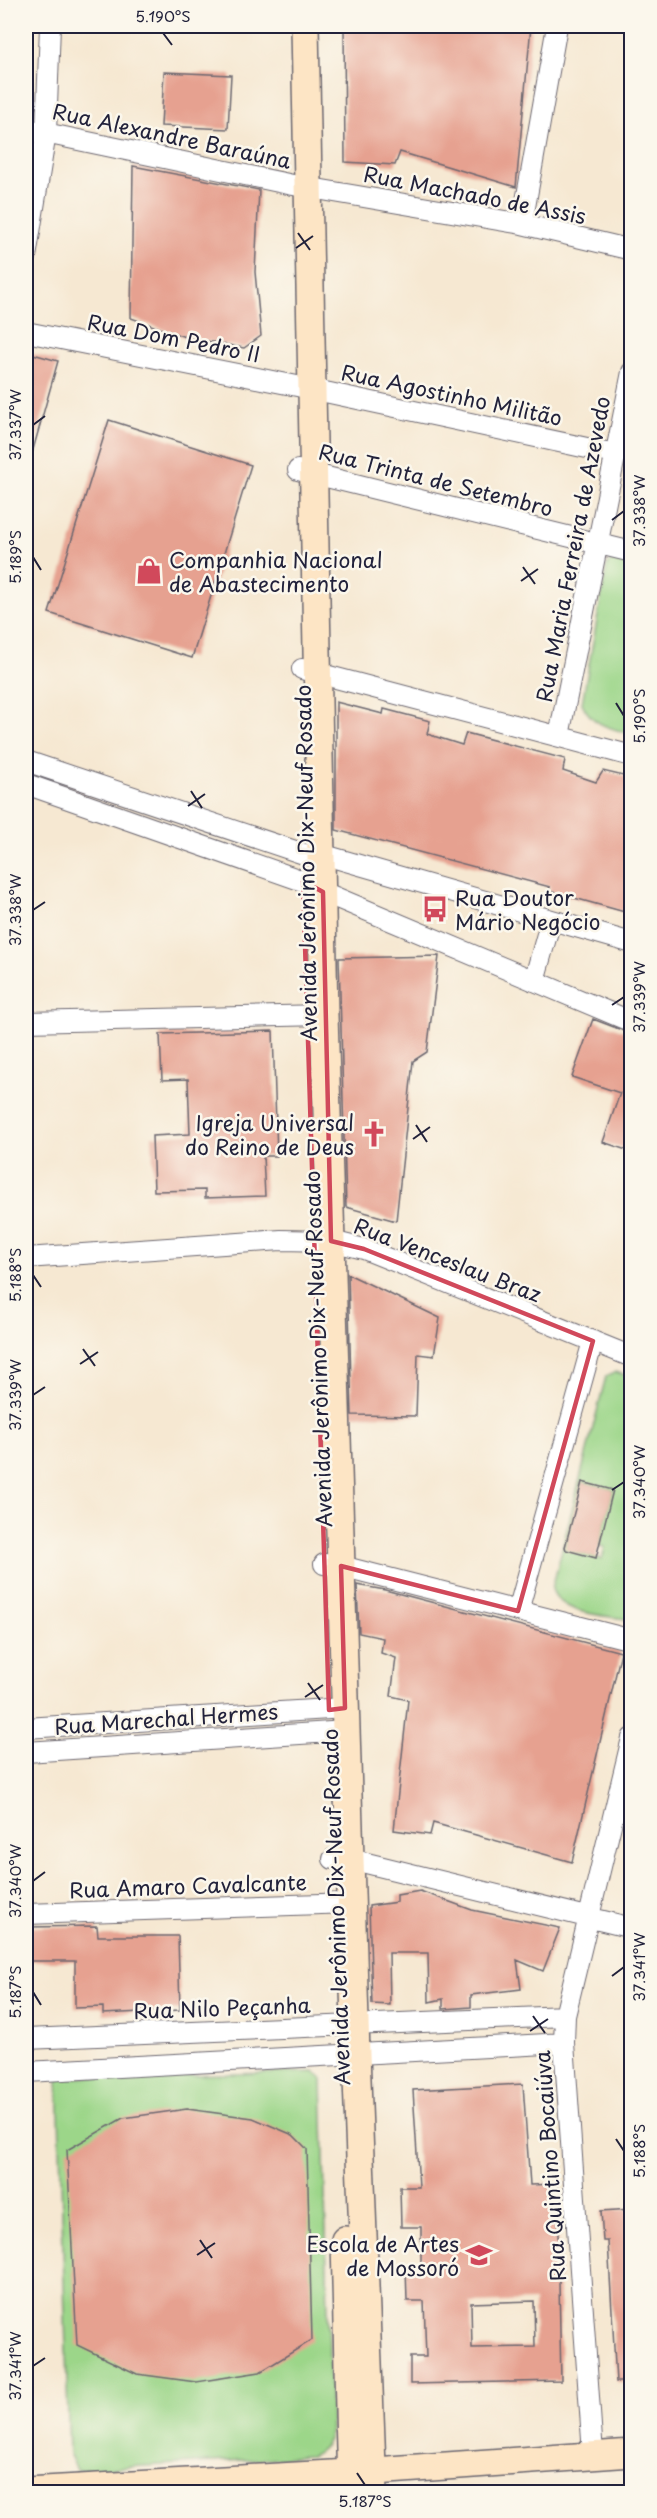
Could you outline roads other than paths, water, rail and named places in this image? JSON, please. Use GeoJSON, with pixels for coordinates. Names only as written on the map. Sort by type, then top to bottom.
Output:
{"type":"FeatureCollection","features":[{"type":"Feature","properties":{"kind":"main road","name":"Avenida Jerônimo Dix-Neuf Rosado"},"geometry":{"type":"LineString","coordinates":[[289,26],[302,187]]}},
{"type":"Feature","properties":{"kind":"main road","name":"Avenida Jerônimo Dix-Neuf Rosado"},"geometry":{"type":"LineString","coordinates":[[305,26],[302,187],[312,854],[322,1240],[362,2482]]}},
{"type":"Feature","properties":{"kind":"main road"},"geometry":{"type":"LineString","coordinates":[[26,2491],[362,2482],[593,2454],[632,2453]]}},
{"type":"Feature","properties":{"kind":"street"},"geometry":{"type":"LineString","coordinates":[[26,257],[46,133],[50,26]]}},
{"type":"Feature","properties":{"kind":"street"},"geometry":{"type":"LineString","coordinates":[[522,224],[557,26]]}},
{"type":"Feature","properties":{"kind":"street","name":"Rua Alexandre Baraúna"},"geometry":{"type":"LineString","coordinates":[[26,129],[302,187]]}},
{"type":"Feature","properties":{"kind":"street","name":"Rua Machado de Assis"},"geometry":{"type":"LineString","coordinates":[[302,187],[522,224],[632,250]]}},
{"type":"Feature","properties":{"kind":"street","name":"Rua Dom Pedro II"},"geometry":{"type":"LineString","coordinates":[[26,332],[305,387]]}},
{"type":"Feature","properties":{"kind":"street","name":"Rua Maria Ferreira de Azevedo"},"geometry":{"type":"LineString","coordinates":[[559,736],[632,372]]}},
{"type":"Feature","properties":{"kind":"street","name":"Rua Agostinho Militão"},"geometry":{"type":"LineString","coordinates":[[305,387],[615,454]]}},
{"type":"Feature","properties":{"kind":"street","name":"Rua Trinta de Setembro"},"geometry":{"type":"LineString","coordinates":[[306,472],[632,552]]}},
{"type":"Feature","properties":{"kind":"street"},"geometry":{"type":"LineString","coordinates":[[310,671],[632,756]]}},
{"type":"Feature","properties":{"kind":"street"},"geometry":{"type":"LineString","coordinates":[[26,761],[312,854],[632,943]]}},
{"type":"Feature","properties":{"kind":"street"},"geometry":{"type":"LineString","coordinates":[[26,784],[313,887],[632,1022]]}},
{"type":"Feature","properties":{"kind":"street"},"geometry":{"type":"LineString","coordinates":[[534,981],[551,920]]}},
{"type":"Feature","properties":{"kind":"street"},"geometry":{"type":"LineString","coordinates":[[26,1022],[316,1015]]}},
{"type":"Feature","properties":{"kind":"street","name":"Rua Venceslau Braz"},"geometry":{"type":"LineString","coordinates":[[26,1258],[282,1240],[322,1240],[364,1249],[632,1357]]}},
{"type":"Feature","properties":{"kind":"street"},"geometry":{"type":"LineString","coordinates":[[518,1611],[593,1341]]}},
{"type":"Feature","properties":{"kind":"street"},"geometry":{"type":"LineString","coordinates":[[333,1565],[632,1640]]}},
{"type":"Feature","properties":{"kind":"street","name":"Rua Marechal Hermes"},"geometry":{"type":"LineString","coordinates":[[26,1728],[337,1720]]}},
{"type":"Feature","properties":{"kind":"street","name":"Rua Marechal Hermes"},"geometry":{"type":"LineString","coordinates":[[26,1752],[337,1720]]}},
{"type":"Feature","properties":{"kind":"street","name":"Rua Quintino Bocaiúva"},"geometry":{"type":"LineString","coordinates":[[593,2454],[564,2043],[565,2016],[587,1917],[632,1738]]}},
{"type":"Feature","properties":{"kind":"street"},"geometry":{"type":"LineString","coordinates":[[342,1859],[632,1928]]}},
{"type":"Feature","properties":{"kind":"street","name":"Rua Amaro Cavalcante"},"geometry":{"type":"LineString","coordinates":[[26,1914],[343,1904]]}},
{"type":"Feature","properties":{"kind":"street","name":"Rua Nilo Peçanha"},"geometry":{"type":"LineString","coordinates":[[26,2039],[565,2016]]}},
{"type":"Feature","properties":{"kind":"street"},"geometry":{"type":"LineString","coordinates":[[26,2072],[564,2043]]}},
{"type":"Feature","properties":{"kind":"place","name":"Companhia Nacional de Abastecimento"},"geometry":{"type":"Point","coordinates":[149,571]}},
{"type":"Feature","properties":{"kind":"place","name":"Rua Doutor Mário Negócio"},"geometry":{"type":"Point","coordinates":[435,909]}},
{"type":"Feature","properties":{"kind":"place","name":"Igreja Universal do Reino de Deus"},"geometry":{"type":"Point","coordinates":[374,1134]}},
{"type":"Feature","properties":{"kind":"place","name":"Escola de Artes de Mossoró"},"geometry":{"type":"Point","coordinates":[479,2255]}}]}
